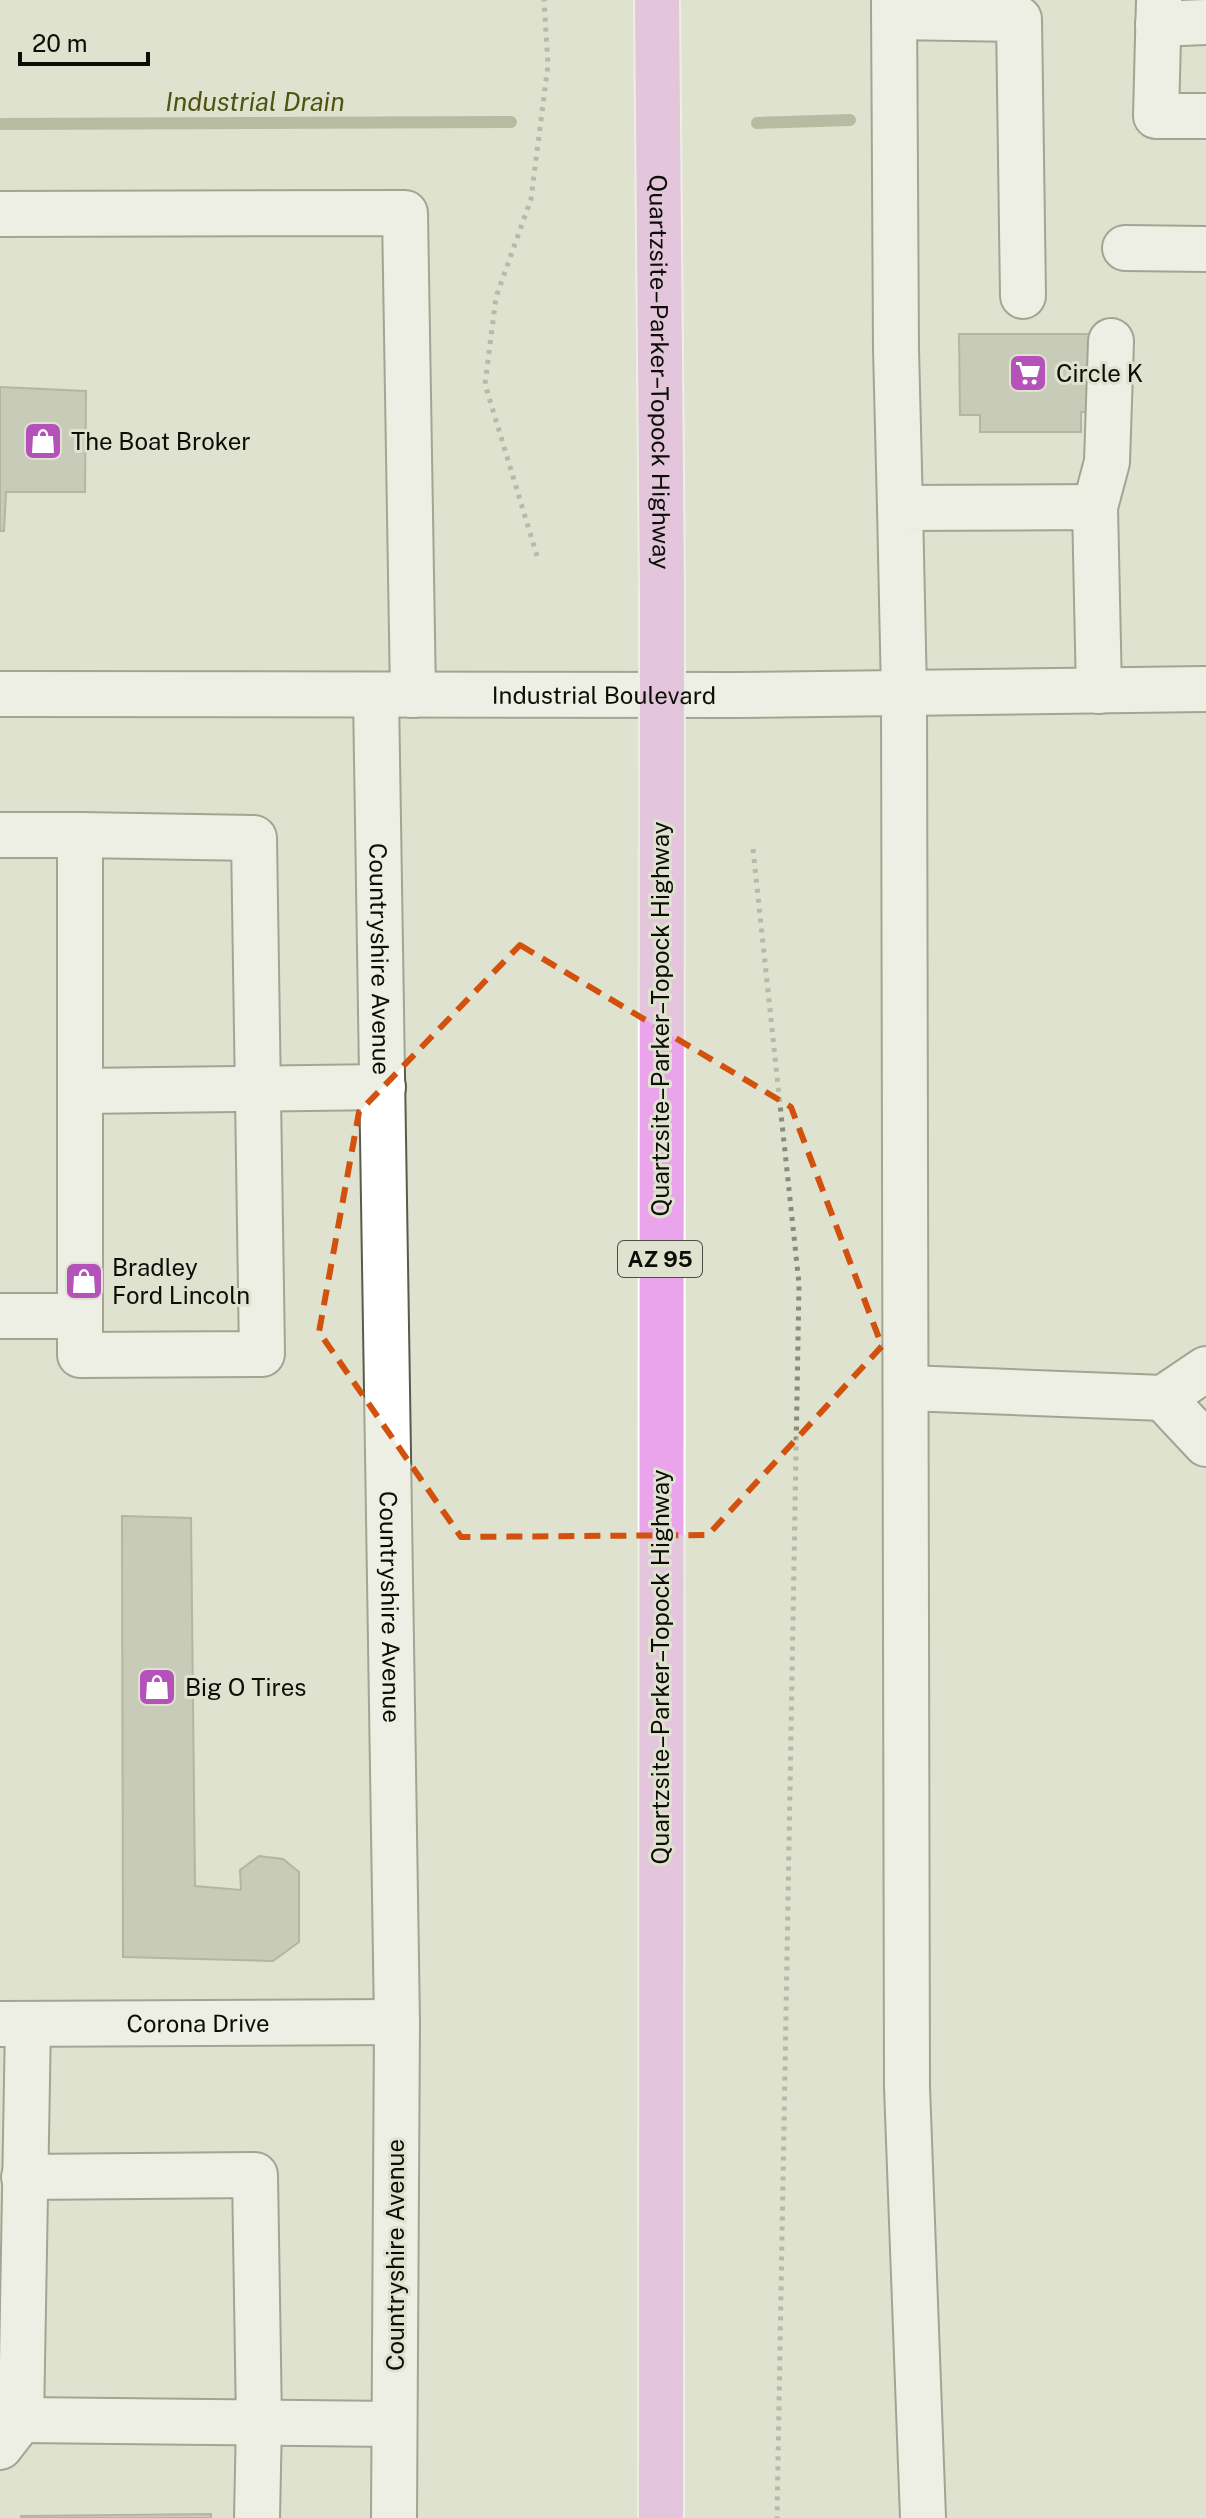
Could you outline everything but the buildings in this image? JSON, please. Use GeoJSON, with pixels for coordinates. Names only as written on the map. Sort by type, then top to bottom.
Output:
{"type":"FeatureCollection","features":[{"type":"Feature","properties":{"kind":"highway","name":"Quartzsite–Parker–Topock Highway"},"geometry":{"type":"LineString","coordinates":[[657,0],[662,594],[661,2518]]}},
{"type":"Feature","properties":{"kind":"street"},"geometry":{"type":"LineString","coordinates":[[923,2518],[907,2087],[904,693],[895,333],[894,9],[1019,19],[1023,296]]}},
{"type":"Feature","properties":{"kind":"street"},"geometry":{"type":"LineString","coordinates":[[1206,22],[1158,12],[1156,116],[1206,116]]}},
{"type":"Feature","properties":{"kind":"street","name":"Countryshire Avenue"},"geometry":{"type":"LineString","coordinates":[[0,214],[405,213],[383,1087],[397,2022],[394,2518]]}},
{"type":"Feature","properties":{"kind":"street"},"geometry":{"type":"LineString","coordinates":[[1125,248],[1206,249]]}},
{"type":"Feature","properties":{"kind":"street"},"geometry":{"type":"LineString","coordinates":[[1099,691],[1095,507],[1107,462],[1111,341]]}},
{"type":"Feature","properties":{"kind":"street"},"geometry":{"type":"LineString","coordinates":[[900,508],[1095,507]]}},
{"type":"Feature","properties":{"kind":"street","name":"Industrial Boulevard"},"geometry":{"type":"LineString","coordinates":[[0,694],[660,695],[1206,689]]}},
{"type":"Feature","properties":{"kind":"street"},"geometry":{"type":"LineString","coordinates":[[0,835],[80,835],[254,838],[262,1354],[80,1355],[80,835]]}},
{"type":"Feature","properties":{"kind":"street"},"geometry":{"type":"LineString","coordinates":[[80,1091],[383,1087]]}},
{"type":"Feature","properties":{"kind":"street"},"geometry":{"type":"LineString","coordinates":[[0,1316],[80,1316]]}},
{"type":"Feature","properties":{"kind":"street"},"geometry":{"type":"LineString","coordinates":[[907,1388],[1163,1398],[1206,1369]]}},
{"type":"Feature","properties":{"kind":"street"},"geometry":{"type":"LineString","coordinates":[[1163,1398],[1206,1444]]}},
{"type":"Feature","properties":{"kind":"street","name":"Corona Drive"},"geometry":{"type":"LineString","coordinates":[[14,2024],[397,2022]]}},
{"type":"Feature","properties":{"kind":"street"},"geometry":{"type":"LineString","coordinates":[[14,2024],[24,2177],[11,2434],[259,2421],[394,2424]]}},
{"type":"Feature","properties":{"kind":"street"},"geometry":{"type":"LineString","coordinates":[[24,2177],[255,2175],[259,2421],[257,2518]]}},
{"type":"Feature","properties":{"kind":"path"},"geometry":{"type":"LineString","coordinates":[[537,556],[485,384],[496,297],[531,199],[548,65],[544,0]]}},
{"type":"Feature","properties":{"kind":"path"},"geometry":{"type":"LineString","coordinates":[[753,849],[799,1284],[777,2518]]}},
{"type":"Feature","properties":{"kind":"highlighted area"},"geometry":{"type":"Polygon","coordinates":[[[520,945],[791,1107],[882,1346],[708,1535],[461,1537],[319,1332],[359,1112],[520,945]]]}},
{"type":"Feature","properties":{"kind":"waterway","name":"Industrial Drain"},"geometry":{"type":"LineString","coordinates":[[757,123],[850,120]]}},
{"type":"Feature","properties":{"kind":"waterway","name":"Industrial Drain"},"geometry":{"type":"LineString","coordinates":[[0,124],[511,122]]}},
{"type":"Feature","properties":{"kind":"place","name":"Circle K"},"geometry":{"type":"Point","coordinates":[1028,373]}},
{"type":"Feature","properties":{"kind":"place","name":"The Boat Broker"},"geometry":{"type":"Point","coordinates":[43,441]}},
{"type":"Feature","properties":{"kind":"place","name":"Bradley Ford Lincoln"},"geometry":{"type":"Point","coordinates":[84,1281]}},
{"type":"Feature","properties":{"kind":"place","name":"Big O Tires"},"geometry":{"type":"Point","coordinates":[157,1687]}}]}
